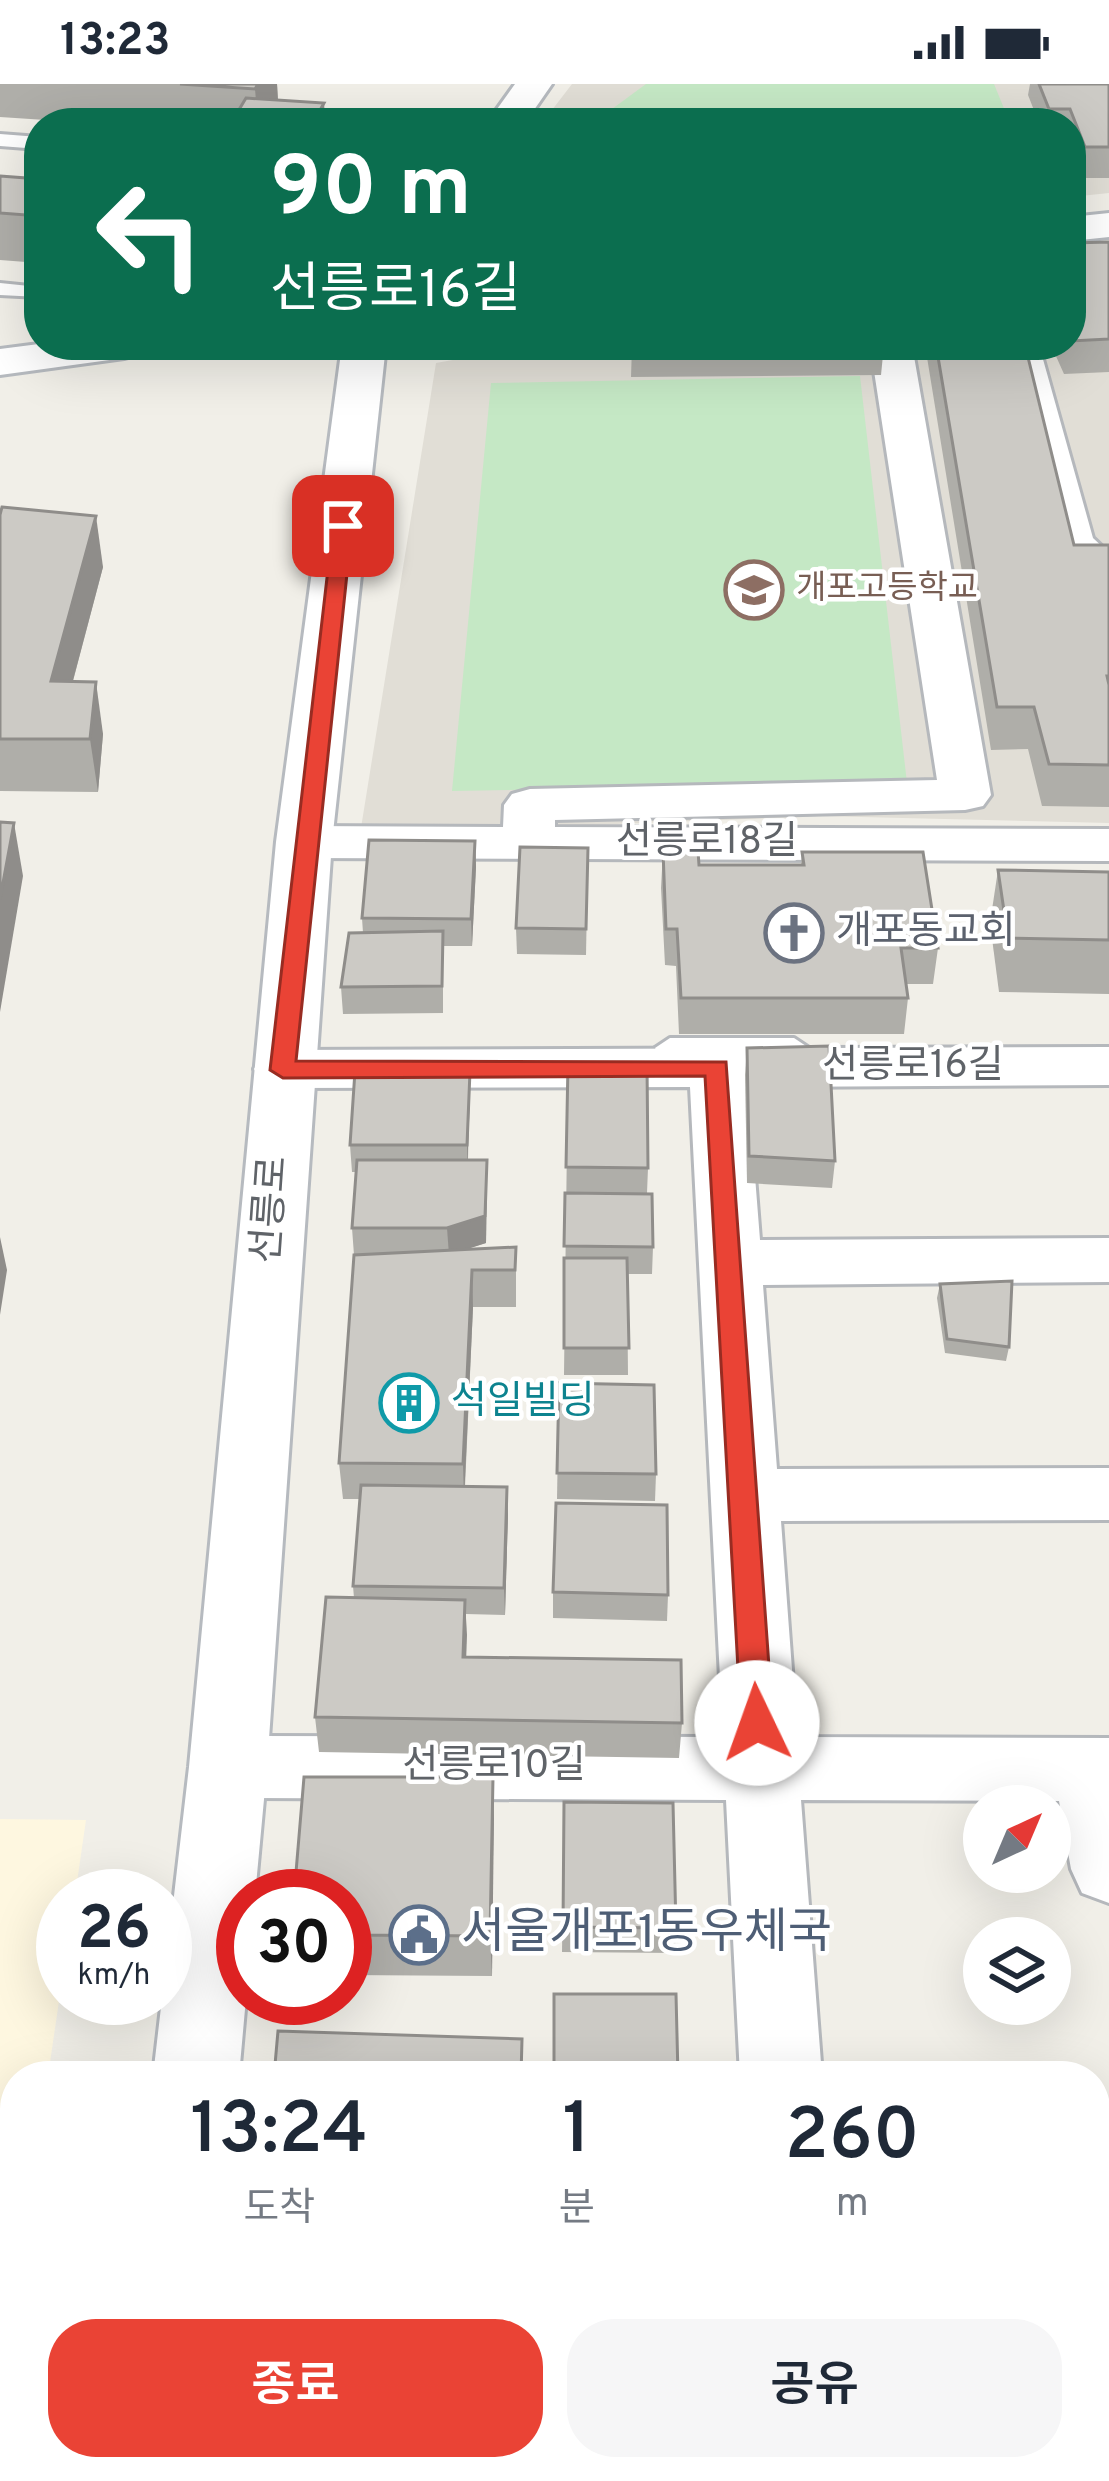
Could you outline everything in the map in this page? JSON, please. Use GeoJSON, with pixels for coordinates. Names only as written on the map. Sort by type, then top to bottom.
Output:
{"type":"FeatureCollection","features":[{"type":"Feature","properties":{"kind":"street","name":"선릉로"},"geometry":{"type":"LineString","coordinates":[[198,2061],[228,1767],[304,842],[362,360]]}},
{"type":"Feature","properties":{"kind":"street"},"geometry":{"type":"LineString","coordinates":[[529,827],[530,805],[965,795],[893,360]]}},
{"type":"Feature","properties":{"kind":"street","name":"선릉로18길"},"geometry":{"type":"LineString","coordinates":[[304,842],[1109,845]]}},
{"type":"Feature","properties":{"kind":"street"},"geometry":{"type":"LineString","coordinates":[[694,1058],[730,1263],[780,2061]]}},
{"type":"Feature","properties":{"kind":"street","name":"선릉로16길"},"geometry":{"type":"LineString","coordinates":[[283,1070],[694,1058],[858,1067],[1109,1066]]}},
{"type":"Feature","properties":{"kind":"street"},"geometry":{"type":"LineString","coordinates":[[730,1263],[1109,1260]]}},
{"type":"Feature","properties":{"kind":"street"},"geometry":{"type":"LineString","coordinates":[[743,1496],[1109,1494]]}},
{"type":"Feature","properties":{"kind":"street","name":"선릉로10길"},"geometry":{"type":"LineString","coordinates":[[228,1767],[1100,1769],[1109,1869]]}},
{"type":"Feature","properties":{"kind":"lane"},"geometry":{"type":"LineString","coordinates":[[1032,360],[1082,541],[1109,566]]}},
{"type":"Feature","properties":{"kind":"shaded area"},"geometry":{"type":"Polygon","coordinates":[[[572,84],[1109,84],[1109,193],[1086,195],[1086,108],[554,108],[572,84]]]}},
{"type":"Feature","properties":{"kind":"shaded area","name":"개포고등학교"},"geometry":{"type":"Polygon","coordinates":[[[1109,249],[1109,823],[819,816],[360,834],[436,363],[1086,360],[1086,307],[1109,249]]]}},
{"type":"Feature","properties":{"kind":"shaded area"},"geometry":{"type":"Polygon","coordinates":[[[0,1819],[86,1820],[79,1869],[36,1869],[36,2025],[56,2025],[50,2061],[0,2061],[0,1819]]]}},
{"type":"Feature","properties":{"kind":"green space"},"geometry":{"type":"Polygon","coordinates":[[[646,84],[994,84],[1004,108],[613,108],[646,84]]]}},
{"type":"Feature","properties":{"kind":"green space"},"geometry":{"type":"Polygon","coordinates":[[[860,376],[907,783],[452,791],[491,383],[860,376]]]}},
{"type":"Feature","properties":{"kind":"building"},"geometry":{"type":"Polygon","coordinates":[[[180,84],[258,84],[255,89],[180,84]]]}},
{"type":"Feature","properties":{"kind":"building"},"geometry":{"type":"Polygon","coordinates":[[[1039,84],[1109,84],[1109,147],[1086,147],[1086,108],[1049,108],[1039,84]]]}},
{"type":"Feature","properties":{"kind":"building"},"geometry":{"type":"Polygon","coordinates":[[[246,98],[324,103],[321,108],[240,108],[246,98]]]}},
{"type":"Feature","properties":{"kind":"building"},"geometry":{"type":"Polygon","coordinates":[[[0,176],[24,178],[24,215],[0,213],[0,176]]]}},
{"type":"Feature","properties":{"kind":"building"},"geometry":{"type":"Polygon","coordinates":[[[1109,242],[1109,339],[1086,340],[1086,243],[1109,242]]]}},
{"type":"Feature","properties":{"kind":"building"},"geometry":{"type":"Polygon","coordinates":[[[939,360],[1029,360],[1074,545],[1109,545],[1109,765],[1049,764],[1034,707],[997,707],[939,360]]]}},
{"type":"Feature","properties":{"kind":"building"},"geometry":{"type":"Polygon","coordinates":[[[2,507],[96,516],[51,681],[96,682],[90,739],[0,739],[2,507]]]}},
{"type":"Feature","properties":{"kind":"building"},"geometry":{"type":"Polygon","coordinates":[[[0,822],[14,823],[0,899],[0,822]]]}},
{"type":"Feature","properties":{"kind":"building"},"geometry":{"type":"Polygon","coordinates":[[[369,840],[475,841],[471,919],[362,918],[369,840]]]}},
{"type":"Feature","properties":{"kind":"building"},"geometry":{"type":"Polygon","coordinates":[[[520,847],[588,848],[586,929],[516,928],[520,847]]]}},
{"type":"Feature","properties":{"kind":"building","name":"개포동교회"},"geometry":{"type":"Polygon","coordinates":[[[663,851],[698,851],[699,865],[804,865],[802,852],[923,852],[938,948],[901,948],[908,998],[681,998],[677,929],[666,929],[663,851]]]}},
{"type":"Feature","properties":{"kind":"building"},"geometry":{"type":"Polygon","coordinates":[[[998,870],[1109,872],[1109,940],[1008,938],[998,870]]]}},
{"type":"Feature","properties":{"kind":"building"},"geometry":{"type":"Polygon","coordinates":[[[443,931],[442,986],[341,987],[349,933],[443,931]]]}},
{"type":"Feature","properties":{"kind":"building"},"geometry":{"type":"Polygon","coordinates":[[[829,1046],[835,1161],[749,1156],[747,1048],[829,1046]]]}},
{"type":"Feature","properties":{"kind":"building"},"geometry":{"type":"Polygon","coordinates":[[[568,1064],[647,1065],[648,1168],[566,1167],[568,1064]]]}},
{"type":"Feature","properties":{"kind":"building"},"geometry":{"type":"Polygon","coordinates":[[[355,1071],[470,1071],[467,1145],[350,1145],[355,1071]]]}},
{"type":"Feature","properties":{"kind":"building"},"geometry":{"type":"Polygon","coordinates":[[[357,1160],[487,1160],[485,1216],[447,1228],[352,1228],[357,1160]]]}},
{"type":"Feature","properties":{"kind":"building"},"geometry":{"type":"Polygon","coordinates":[[[565,1193],[652,1194],[653,1247],[564,1246],[565,1193]]]}},
{"type":"Feature","properties":{"kind":"building","name":"석일빌딩"},"geometry":{"type":"Polygon","coordinates":[[[516,1247],[515,1270],[472,1270],[463,1464],[339,1463],[354,1255],[516,1247]]]}},
{"type":"Feature","properties":{"kind":"building"},"geometry":{"type":"Polygon","coordinates":[[[564,1258],[627,1258],[629,1348],[564,1348],[564,1258]]]}},
{"type":"Feature","properties":{"kind":"building"},"geometry":{"type":"Polygon","coordinates":[[[1012,1281],[1009,1347],[947,1339],[940,1284],[1012,1281]]]}},
{"type":"Feature","properties":{"kind":"building"},"geometry":{"type":"Polygon","coordinates":[[[559,1383],[654,1385],[656,1474],[557,1473],[559,1383]]]}},
{"type":"Feature","properties":{"kind":"building"},"geometry":{"type":"Polygon","coordinates":[[[361,1485],[507,1487],[504,1588],[353,1586],[361,1485]]]}},
{"type":"Feature","properties":{"kind":"building"},"geometry":{"type":"Polygon","coordinates":[[[556,1503],[667,1505],[668,1595],[553,1592],[556,1503]]]}},
{"type":"Feature","properties":{"kind":"building"},"geometry":{"type":"Polygon","coordinates":[[[326,1597],[465,1600],[463,1657],[681,1660],[682,1723],[315,1717],[326,1597]]]}},
{"type":"Feature","properties":{"kind":"building","name":"서울개포1동우체국"},"geometry":{"type":"Polygon","coordinates":[[[304,1777],[493,1777],[490,1936],[372,1935],[372,1869],[296,1869],[304,1777]]]}},
{"type":"Feature","properties":{"kind":"building"},"geometry":{"type":"Polygon","coordinates":[[[564,1802],[673,1803],[676,1928],[563,1927],[564,1802]]]}},
{"type":"Feature","properties":{"kind":"building"},"geometry":{"type":"Polygon","coordinates":[[[554,1994],[676,1994],[678,2061],[554,2061],[554,1994]]]}},
{"type":"Feature","properties":{"kind":"building"},"geometry":{"type":"Polygon","coordinates":[[[278,2031],[522,2039],[521,2061],[275,2061],[278,2031]]]}},
{"type":"Feature","properties":{"kind":"place","name":"개포고등학교"},"geometry":{"type":"Point","coordinates":[754,590]}},
{"type":"Feature","properties":{"kind":"place","name":"개포동교회"},"geometry":{"type":"Point","coordinates":[794,933]}},
{"type":"Feature","properties":{"kind":"place","name":"석일빌딩"},"geometry":{"type":"Point","coordinates":[409,1403]}},
{"type":"Feature","properties":{"kind":"place","name":"서울개포1동우체국"},"geometry":{"type":"Point","coordinates":[419,1935]}},
{"type":"Feature","properties":{"kind":"route"},"geometry":{"type":"LineString","coordinates":[[343,526],[304,842],[283,1070],[718,1068],[757,1723]]}}]}
